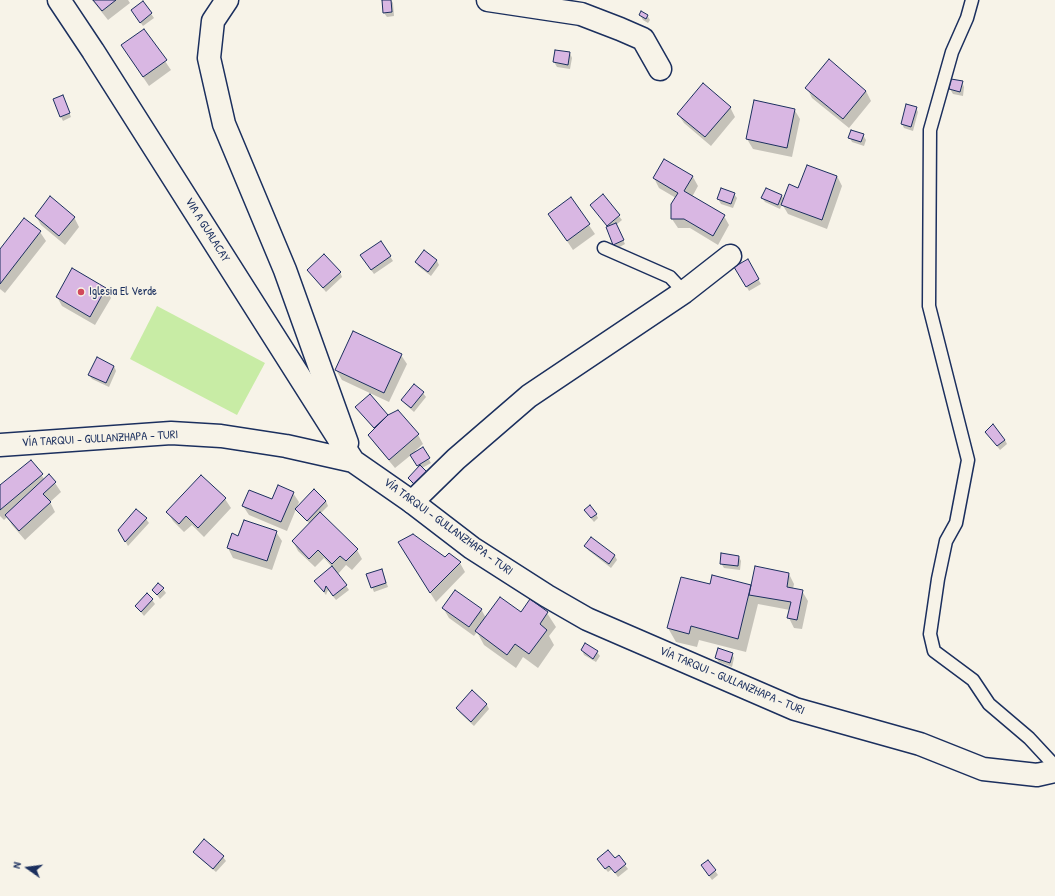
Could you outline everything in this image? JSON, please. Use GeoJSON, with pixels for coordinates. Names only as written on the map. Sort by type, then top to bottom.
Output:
{"type":"FeatureCollection","features":[{"type":"Feature","properties":{"kind":"street","name":"VIA A GUALACAY"},"geometry":{"type":"LineString","coordinates":[[59,0],[354,461]]}},
{"type":"Feature","properties":{"kind":"street"},"geometry":{"type":"LineString","coordinates":[[227,0],[213,21],[209,58],[224,124],[285,270],[354,461]]}},
{"type":"Feature","properties":{"kind":"street"},"geometry":{"type":"LineString","coordinates":[[488,0],[581,14],[620,29],[643,39],[660,69]]}},
{"type":"Feature","properties":{"kind":"street"},"geometry":{"type":"LineString","coordinates":[[412,502],[456,459],[529,396],[684,292],[730,256]]}},
{"type":"Feature","properties":{"kind":"street","name":"VÍA TARQUI - GULLANZHAPA - TURI"},"geometry":{"type":"LineString","coordinates":[[0,445],[171,433],[221,436],[286,446],[354,461],[412,502],[472,548],[547,596],[587,619],[795,709],[920,744],[983,769],[1037,775],[1055,771]]}},
{"type":"Feature","properties":{"kind":"lane"},"geometry":{"type":"LineString","coordinates":[[972,0],[967,18],[952,52],[930,130],[928,306],[968,460],[956,524],[946,541],[938,579],[930,634],[934,651],[973,680],[989,704],[1029,738],[1055,766]]}},
{"type":"Feature","properties":{"kind":"lane"},"geometry":{"type":"LineString","coordinates":[[604,248],[670,277],[684,292]]}},
{"type":"Feature","properties":{"kind":"green space"},"geometry":{"type":"Polygon","coordinates":[[[157,306],[265,363],[237,415],[130,359],[157,306]]]}},
{"type":"Feature","properties":{"kind":"building"},"geometry":{"type":"Polygon","coordinates":[[[93,0],[116,0],[102,11],[93,0]]]}},
{"type":"Feature","properties":{"kind":"building"},"geometry":{"type":"Polygon","coordinates":[[[382,0],[391,0],[392,12],[383,13],[382,0]]]}},
{"type":"Feature","properties":{"kind":"building"},"geometry":{"type":"Polygon","coordinates":[[[143,1],[152,13],[140,23],[131,10],[143,1]]]}},
{"type":"Feature","properties":{"kind":"building"},"geometry":{"type":"Polygon","coordinates":[[[641,11],[648,15],[646,19],[639,15],[641,11]]]}},
{"type":"Feature","properties":{"kind":"building"},"geometry":{"type":"Polygon","coordinates":[[[144,29],[167,60],[143,77],[121,45],[144,29]]]}},
{"type":"Feature","properties":{"kind":"building"},"geometry":{"type":"Polygon","coordinates":[[[555,50],[570,52],[568,65],[553,62],[555,50]]]}},
{"type":"Feature","properties":{"kind":"building"},"geometry":{"type":"Polygon","coordinates":[[[829,59],[866,91],[843,119],[805,88],[829,59]]]}},
{"type":"Feature","properties":{"kind":"building"},"geometry":{"type":"Polygon","coordinates":[[[951,79],[963,81],[960,92],[949,89],[951,79]]]}},
{"type":"Feature","properties":{"kind":"building"},"geometry":{"type":"Polygon","coordinates":[[[703,83],[731,107],[705,137],[677,114],[703,83]]]}},
{"type":"Feature","properties":{"kind":"building"},"geometry":{"type":"Polygon","coordinates":[[[63,95],[70,113],[60,117],[53,99],[63,95]]]}},
{"type":"Feature","properties":{"kind":"building"},"geometry":{"type":"Polygon","coordinates":[[[754,100],[795,109],[787,148],[746,139],[754,100]]]}},
{"type":"Feature","properties":{"kind":"building"},"geometry":{"type":"Polygon","coordinates":[[[906,104],[917,107],[911,127],[901,124],[906,104]]]}},
{"type":"Feature","properties":{"kind":"building"},"geometry":{"type":"Polygon","coordinates":[[[851,130],[864,134],[861,142],[848,138],[851,130]]]}},
{"type":"Feature","properties":{"kind":"building"},"geometry":{"type":"Polygon","coordinates":[[[664,159],[693,176],[684,191],[725,215],[713,236],[684,219],[671,219],[671,204],[678,193],[653,178],[664,159]]]}},
{"type":"Feature","properties":{"kind":"building"},"geometry":{"type":"Polygon","coordinates":[[[807,165],[837,176],[822,220],[781,205],[789,184],[798,188],[807,165]]]}},
{"type":"Feature","properties":{"kind":"building"},"geometry":{"type":"Polygon","coordinates":[[[721,188],[735,193],[731,204],[717,199],[721,188]]]}},
{"type":"Feature","properties":{"kind":"building"},"geometry":{"type":"Polygon","coordinates":[[[766,188],[782,195],[778,205],[761,198],[766,188]]]}},
{"type":"Feature","properties":{"kind":"building"},"geometry":{"type":"Polygon","coordinates":[[[603,194],[620,215],[607,226],[590,205],[603,194]]]}},
{"type":"Feature","properties":{"kind":"building"},"geometry":{"type":"Polygon","coordinates":[[[50,196],[75,217],[59,236],[35,216],[50,196]]]}},
{"type":"Feature","properties":{"kind":"building"},"geometry":{"type":"Polygon","coordinates":[[[571,197],[590,224],[567,241],[548,214],[571,197]]]}},
{"type":"Feature","properties":{"kind":"building"},"geometry":{"type":"Polygon","coordinates":[[[24,218],[41,231],[0,284],[0,249],[24,218]]]}},
{"type":"Feature","properties":{"kind":"building"},"geometry":{"type":"Polygon","coordinates":[[[616,223],[624,240],[613,245],[606,227],[616,223]]]}},
{"type":"Feature","properties":{"kind":"building"},"geometry":{"type":"Polygon","coordinates":[[[381,241],[391,256],[371,270],[360,255],[381,241]]]}},
{"type":"Feature","properties":{"kind":"building"},"geometry":{"type":"Polygon","coordinates":[[[424,250],[437,260],[428,272],[415,262],[424,250]]]}},
{"type":"Feature","properties":{"kind":"building"},"geometry":{"type":"Polygon","coordinates":[[[324,254],[341,272],[323,288],[307,270],[324,254]]]}},
{"type":"Feature","properties":{"kind":"building"},"geometry":{"type":"Polygon","coordinates":[[[748,259],[759,279],[746,287],[734,267],[748,259]]]}},
{"type":"Feature","properties":{"kind":"building","name":"Iglesia El Verde"},"geometry":{"type":"Polygon","coordinates":[[[72,268],[106,288],[90,317],[56,297],[72,268]]]}},
{"type":"Feature","properties":{"kind":"building"},"geometry":{"type":"Polygon","coordinates":[[[353,331],[402,354],[384,393],[335,370],[353,331]]]}},
{"type":"Feature","properties":{"kind":"building"},"geometry":{"type":"Polygon","coordinates":[[[97,357],[114,366],[106,383],[88,375],[97,357]]]}},
{"type":"Feature","properties":{"kind":"building"},"geometry":{"type":"Polygon","coordinates":[[[414,384],[424,392],[411,408],[401,400],[414,384]]]}},
{"type":"Feature","properties":{"kind":"building"},"geometry":{"type":"Polygon","coordinates":[[[370,394],[388,415],[374,428],[355,407],[370,394]]]}},
{"type":"Feature","properties":{"kind":"building"},"geometry":{"type":"Polygon","coordinates":[[[398,410],[419,434],[389,460],[368,435],[388,415],[398,410]]]}},
{"type":"Feature","properties":{"kind":"building"},"geometry":{"type":"Polygon","coordinates":[[[993,424],[1005,440],[997,446],[985,432],[993,424]]]}},
{"type":"Feature","properties":{"kind":"building"},"geometry":{"type":"Polygon","coordinates":[[[423,447],[430,458],[417,466],[410,455],[423,447]]]}},
{"type":"Feature","properties":{"kind":"building"},"geometry":{"type":"Polygon","coordinates":[[[31,460],[43,474],[0,510],[0,485],[31,460]]]}},
{"type":"Feature","properties":{"kind":"building"},"geometry":{"type":"Polygon","coordinates":[[[420,465],[432,477],[420,490],[408,478],[420,465]]]}},
{"type":"Feature","properties":{"kind":"building"},"geometry":{"type":"Polygon","coordinates":[[[49,474],[56,482],[43,494],[51,502],[19,531],[5,515],[49,474]]]}},
{"type":"Feature","properties":{"kind":"building"},"geometry":{"type":"Polygon","coordinates":[[[201,475],[226,498],[198,528],[186,516],[179,524],[166,512],[201,475]]]}},
{"type":"Feature","properties":{"kind":"building"},"geometry":{"type":"Polygon","coordinates":[[[278,485],[294,492],[281,522],[242,506],[249,490],[272,499],[278,485]]]}},
{"type":"Feature","properties":{"kind":"building"},"geometry":{"type":"Polygon","coordinates":[[[314,489],[326,501],[307,521],[295,509],[314,489]]]}},
{"type":"Feature","properties":{"kind":"building"},"geometry":{"type":"Polygon","coordinates":[[[590,505],[597,514],[591,518],[584,510],[590,505]]]}},
{"type":"Feature","properties":{"kind":"building"},"geometry":{"type":"Polygon","coordinates":[[[136,509],[147,518],[125,542],[118,530],[136,509]]]}},
{"type":"Feature","properties":{"kind":"building"},"geometry":{"type":"Polygon","coordinates":[[[320,512],[358,549],[346,561],[340,556],[332,564],[318,550],[309,559],[292,541],[320,512]]]}},
{"type":"Feature","properties":{"kind":"building"},"geometry":{"type":"Polygon","coordinates":[[[244,520],[277,531],[267,561],[227,548],[232,533],[238,536],[244,520]]]}},
{"type":"Feature","properties":{"kind":"building"},"geometry":{"type":"Polygon","coordinates":[[[413,534],[445,557],[449,553],[461,562],[430,593],[398,542],[413,534]]]}},
{"type":"Feature","properties":{"kind":"building"},"geometry":{"type":"Polygon","coordinates":[[[591,537],[615,555],[609,564],[584,546],[591,537]]]}},
{"type":"Feature","properties":{"kind":"building"},"geometry":{"type":"Polygon","coordinates":[[[721,553],[739,556],[738,566],[720,564],[721,553]]]}},
{"type":"Feature","properties":{"kind":"building"},"geometry":{"type":"Polygon","coordinates":[[[332,566],[347,585],[333,596],[326,586],[324,592],[314,581],[332,566]]]}},
{"type":"Feature","properties":{"kind":"building"},"geometry":{"type":"Polygon","coordinates":[[[755,566],[789,573],[787,587],[803,590],[797,620],[787,618],[791,602],[749,595],[755,566]]]}},
{"type":"Feature","properties":{"kind":"building"},"geometry":{"type":"Polygon","coordinates":[[[382,569],[386,583],[371,588],[366,574],[382,569]]]}},
{"type":"Feature","properties":{"kind":"building"},"geometry":{"type":"Polygon","coordinates":[[[712,575],[751,585],[738,639],[691,626],[689,634],[667,628],[681,577],[710,584],[712,575]]]}},
{"type":"Feature","properties":{"kind":"building"},"geometry":{"type":"Polygon","coordinates":[[[158,583],[164,588],[157,595],[152,590],[158,583]]]}},
{"type":"Feature","properties":{"kind":"building"},"geometry":{"type":"Polygon","coordinates":[[[455,590],[482,609],[469,627],[442,608],[455,590]]]}},
{"type":"Feature","properties":{"kind":"building"},"geometry":{"type":"Polygon","coordinates":[[[147,593],[153,599],[141,612],[135,606],[147,593]]]}},
{"type":"Feature","properties":{"kind":"building"},"geometry":{"type":"Polygon","coordinates":[[[500,597],[521,612],[530,599],[548,612],[540,624],[547,630],[529,654],[515,644],[507,655],[475,631],[500,597]]]}},
{"type":"Feature","properties":{"kind":"building"},"geometry":{"type":"Polygon","coordinates":[[[585,643],[598,651],[593,659],[581,650],[585,643]]]}},
{"type":"Feature","properties":{"kind":"building"},"geometry":{"type":"Polygon","coordinates":[[[718,648],[733,653],[730,663],[715,658],[718,648]]]}},
{"type":"Feature","properties":{"kind":"building"},"geometry":{"type":"Polygon","coordinates":[[[472,690],[487,704],[471,722],[456,708],[472,690]]]}},
{"type":"Feature","properties":{"kind":"building"},"geometry":{"type":"Polygon","coordinates":[[[204,839],[224,856],[213,869],[193,852],[204,839]]]}},
{"type":"Feature","properties":{"kind":"building"},"geometry":{"type":"Polygon","coordinates":[[[608,850],[615,858],[619,855],[626,864],[615,873],[609,866],[605,869],[597,859],[608,850]]]}},
{"type":"Feature","properties":{"kind":"building"},"geometry":{"type":"Polygon","coordinates":[[[708,860],[716,870],[709,876],[701,865],[708,860]]]}},
{"type":"Feature","properties":{"kind":"place","name":"Iglesia El Verde"},"geometry":{"type":"Point","coordinates":[81,292]}}]}
